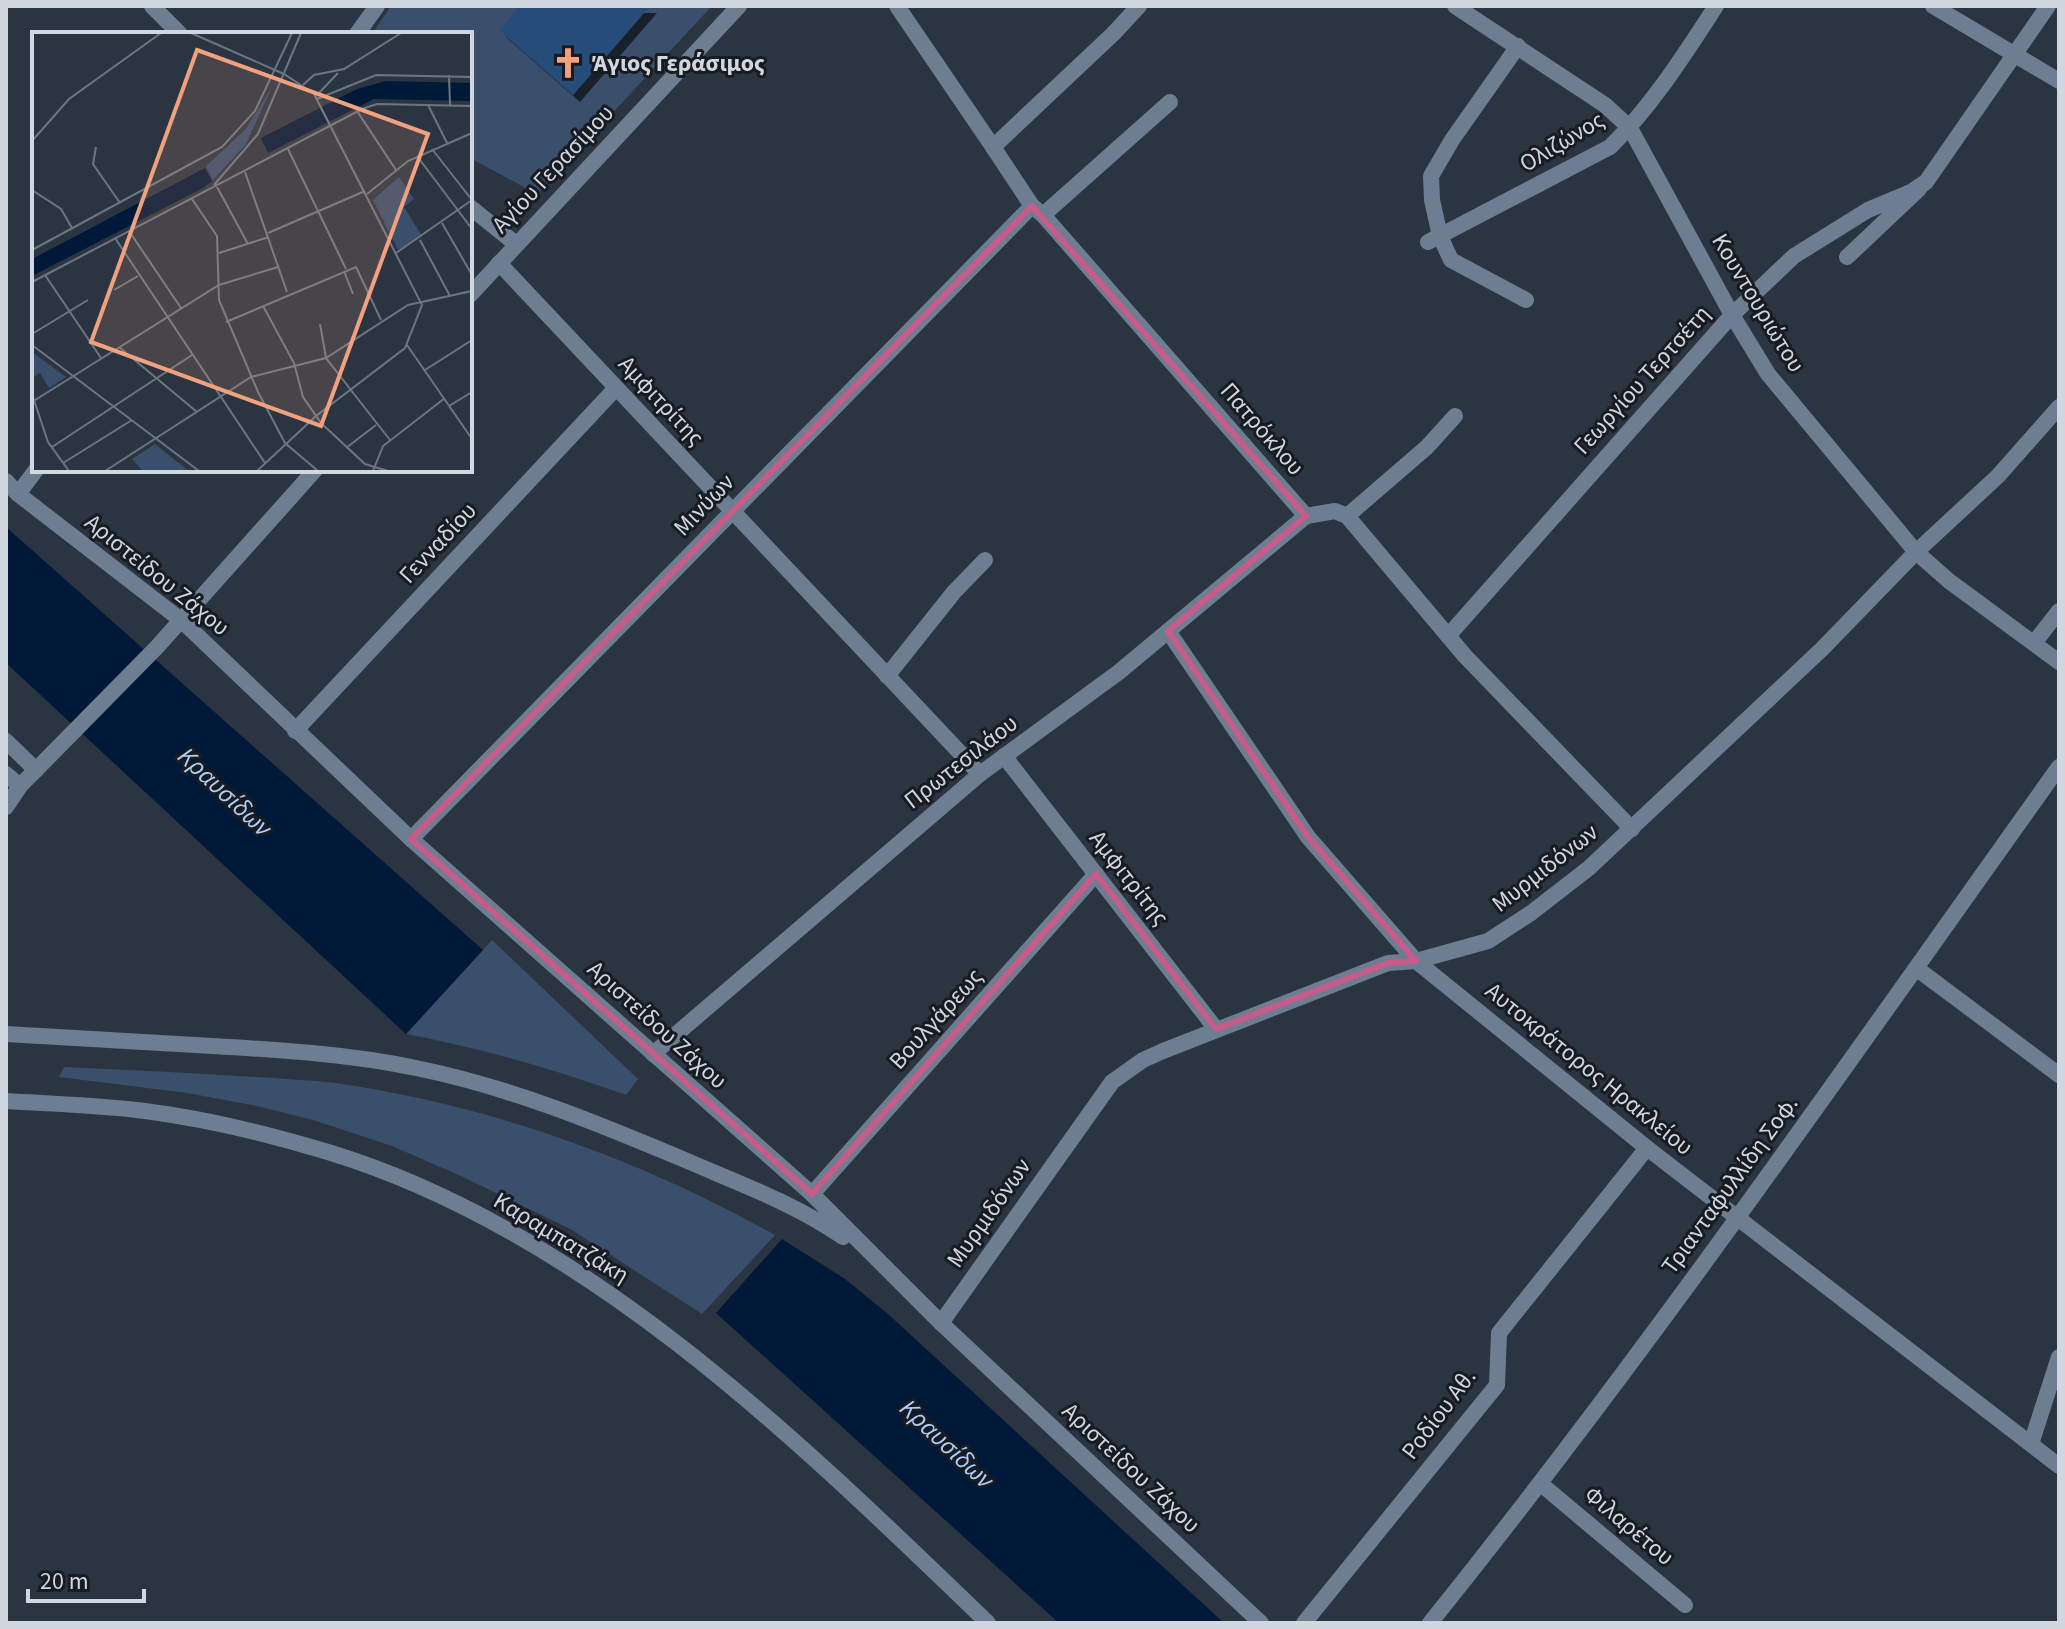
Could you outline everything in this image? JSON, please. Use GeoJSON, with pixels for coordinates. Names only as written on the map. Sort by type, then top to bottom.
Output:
{"type":"FeatureCollection","features":[{"type":"Feature","properties":{"kind":"street"},"geometry":{"type":"LineString","coordinates":[[358,32],[377,6]]}},
{"type":"Feature","properties":{"kind":"street","name":"Αγίου Γερασίμου"},"geometry":{"type":"LineString","coordinates":[[472,293],[739,6]]}},
{"type":"Feature","properties":{"kind":"street","name":"Πατρόκλου"},"geometry":{"type":"LineString","coordinates":[[897,6],[1038,210],[1306,516]]}},
{"type":"Feature","properties":{"kind":"street"},"geometry":{"type":"LineString","coordinates":[[993,147],[1139,6]]}},
{"type":"Feature","properties":{"kind":"street","name":"Κουντουριώτου"},"geometry":{"type":"LineString","coordinates":[[1455,6],[1605,105],[1630,128],[1732,315],[1768,374],[1916,552],[1949,581],[2059,662]]}},
{"type":"Feature","properties":{"kind":"street","name":"Ολιζώνος"},"geometry":{"type":"LineString","coordinates":[[1434,239],[1610,147],[1630,128],[1716,6]]}},
{"type":"Feature","properties":{"kind":"street"},"geometry":{"type":"LineString","coordinates":[[1933,6],[2059,81]]}},
{"type":"Feature","properties":{"kind":"street","name":"Γεωργίου Τερτσέτη"},"geometry":{"type":"LineString","coordinates":[[1448,636],[1732,315],[1794,256],[1857,216],[1926,182],[2048,6]]}},
{"type":"Feature","properties":{"kind":"street"},"geometry":{"type":"LineString","coordinates":[[161,9],[178,32]]}},
{"type":"Feature","properties":{"kind":"street"},"geometry":{"type":"LineString","coordinates":[[1518,46],[1452,140],[1431,176],[1434,239],[1451,260],[1526,300]]}},
{"type":"Feature","properties":{"kind":"street","name":"Μινύων"},"geometry":{"type":"LineString","coordinates":[[411,839],[732,511],[1038,210],[1170,102]]}},
{"type":"Feature","properties":{"kind":"street"},"geometry":{"type":"LineString","coordinates":[[1847,257],[1926,182]]}},
{"type":"Feature","properties":{"kind":"street"},"geometry":{"type":"LineString","coordinates":[[472,209],[516,244]]}},
{"type":"Feature","properties":{"kind":"street","name":"Αμφιτρίτης"},"geometry":{"type":"LineString","coordinates":[[499,263],[980,774]]}},
{"type":"Feature","properties":{"kind":"street","name":"Γενναδίου"},"geometry":{"type":"LineString","coordinates":[[295,731],[616,388]]}},
{"type":"Feature","properties":{"kind":"street","name":"Μυρμιδόνων"},"geometry":{"type":"LineString","coordinates":[[941,1323],[1112,1082],[1143,1060],[1216,1029],[1388,963],[1416,961],[1464,950],[1510,929],[1589,868],[1822,649],[1916,552],[1998,476],[2059,407]]}},
{"type":"Feature","properties":{"kind":"street"},"geometry":{"type":"LineString","coordinates":[[1347,516],[1427,447],[1455,416]]}},
{"type":"Feature","properties":{"kind":"street"},"geometry":{"type":"LineString","coordinates":[[18,494],[34,472]]}},
{"type":"Feature","properties":{"kind":"street"},"geometry":{"type":"LineString","coordinates":[[6,807],[20,786],[157,647],[313,472]]}},
{"type":"Feature","properties":{"kind":"street","name":"Αριστείδου Ζάχου"},"geometry":{"type":"LineString","coordinates":[[6,481],[18,494],[181,620],[411,839],[812,1194],[941,1323],[1261,1623]]}},
{"type":"Feature","properties":{"kind":"street"},"geometry":{"type":"LineString","coordinates":[[1306,516],[1335,511],[1347,516],[1448,636],[1632,829]]}},
{"type":"Feature","properties":{"kind":"street","name":"Πρωτεσιλάου"},"geometry":{"type":"LineString","coordinates":[[653,1054],[980,774],[1119,672],[1306,516]]}},
{"type":"Feature","properties":{"kind":"street"},"geometry":{"type":"LineString","coordinates":[[887,676],[954,592],[985,560]]}},
{"type":"Feature","properties":{"kind":"street"},"geometry":{"type":"LineString","coordinates":[[2034,643],[2059,611]]}},
{"type":"Feature","properties":{"kind":"street","name":"Αυτοκράτορος Ηρακλείου"},"geometry":{"type":"LineString","coordinates":[[1168,631],[1308,837],[1416,961],[1647,1148],[2059,1466]]}},
{"type":"Feature","properties":{"kind":"street"},"geometry":{"type":"LineString","coordinates":[[6,741],[36,770]]}},
{"type":"Feature","properties":{"kind":"street","name":"Αμφιτρίτης"},"geometry":{"type":"LineString","coordinates":[[1004,756],[1216,1029]]}},
{"type":"Feature","properties":{"kind":"street","name":"Τριανταφυλλίδη Σοφ."},"geometry":{"type":"LineString","coordinates":[[1430,1623],[1541,1484],[2059,767]]}},
{"type":"Feature","properties":{"kind":"street"},"geometry":{"type":"LineString","coordinates":[[6,774],[20,786]]}},
{"type":"Feature","properties":{"kind":"street","name":"Βουλγάρεως"},"geometry":{"type":"LineString","coordinates":[[812,1194],[1096,874]]}},
{"type":"Feature","properties":{"kind":"street"},"geometry":{"type":"LineString","coordinates":[[1916,968],[2059,1075]]}},
{"type":"Feature","properties":{"kind":"street"},"geometry":{"type":"LineString","coordinates":[[6,1034],[314,1053],[384,1062],[459,1077],[554,1106],[722,1176],[826,1225],[883,1266]]}},
{"type":"Feature","properties":{"kind":"street","name":"Καραμπατζάκη"},"geometry":{"type":"LineString","coordinates":[[6,1101],[145,1111],[251,1131],[330,1153],[376,1170],[507,1230],[609,1293],[741,1396],[831,1475],[988,1623]]}},
{"type":"Feature","properties":{"kind":"street","name":"Ροδίου Αθ."},"geometry":{"type":"LineString","coordinates":[[1304,1623],[1497,1385],[1499,1333],[1647,1148]]}},
{"type":"Feature","properties":{"kind":"street"},"geometry":{"type":"LineString","coordinates":[[2031,1444],[2059,1357]]}},
{"type":"Feature","properties":{"kind":"street","name":"Φιλαρέτου"},"geometry":{"type":"LineString","coordinates":[[1541,1484],[1685,1605]]}},
{"type":"Feature","properties":{"kind":"highlighted area"},"geometry":{"type":"Polygon","coordinates":[[[1032,206],[1306,516],[1168,631],[1308,837],[1416,961],[1388,963],[1216,1029],[1096,874],[812,1194],[411,839],[1032,206]]]}},
{"type":"Feature","properties":{"kind":"shaded area"},"geometry":{"type":"Polygon","coordinates":[[[391,6],[712,6],[537,194],[472,159],[472,32],[373,32],[391,6]]]}},
{"type":"Feature","properties":{"kind":"shaded area"},"geometry":{"type":"Polygon","coordinates":[[[492,940],[638,1079],[626,1095],[517,1060],[406,1034],[492,940]]]}},
{"type":"Feature","properties":{"kind":"shaded area"},"geometry":{"type":"Polygon","coordinates":[[[64,1067],[326,1082],[451,1106],[507,1121],[617,1159],[723,1207],[775,1235],[702,1314],[572,1230],[392,1146],[313,1120],[257,1106],[187,1093],[59,1077],[64,1067]]]}},
{"type":"Feature","properties":{"kind":"water","name":"Κραυσίδων"},"geometry":{"type":"Polygon","coordinates":[[[6,527],[483,950],[406,1034],[6,663],[6,527]]]}},
{"type":"Feature","properties":{"kind":"water","name":"Κραυσίδων"},"geometry":{"type":"Polygon","coordinates":[[[782,1239],[845,1279],[888,1314],[1224,1623],[1059,1623],[716,1313],[782,1239]]]}},
{"type":"Feature","properties":{"kind":"building","name":"Άγιος Γεράσιμος"},"geometry":{"type":"Polygon","coordinates":[[[520,6],[650,6],[573,95],[499,30],[520,6]]]}},
{"type":"Feature","properties":{"kind":"place","name":"Άγιος Γεράσιμος"},"geometry":{"type":"Point","coordinates":[568,63]}}]}
